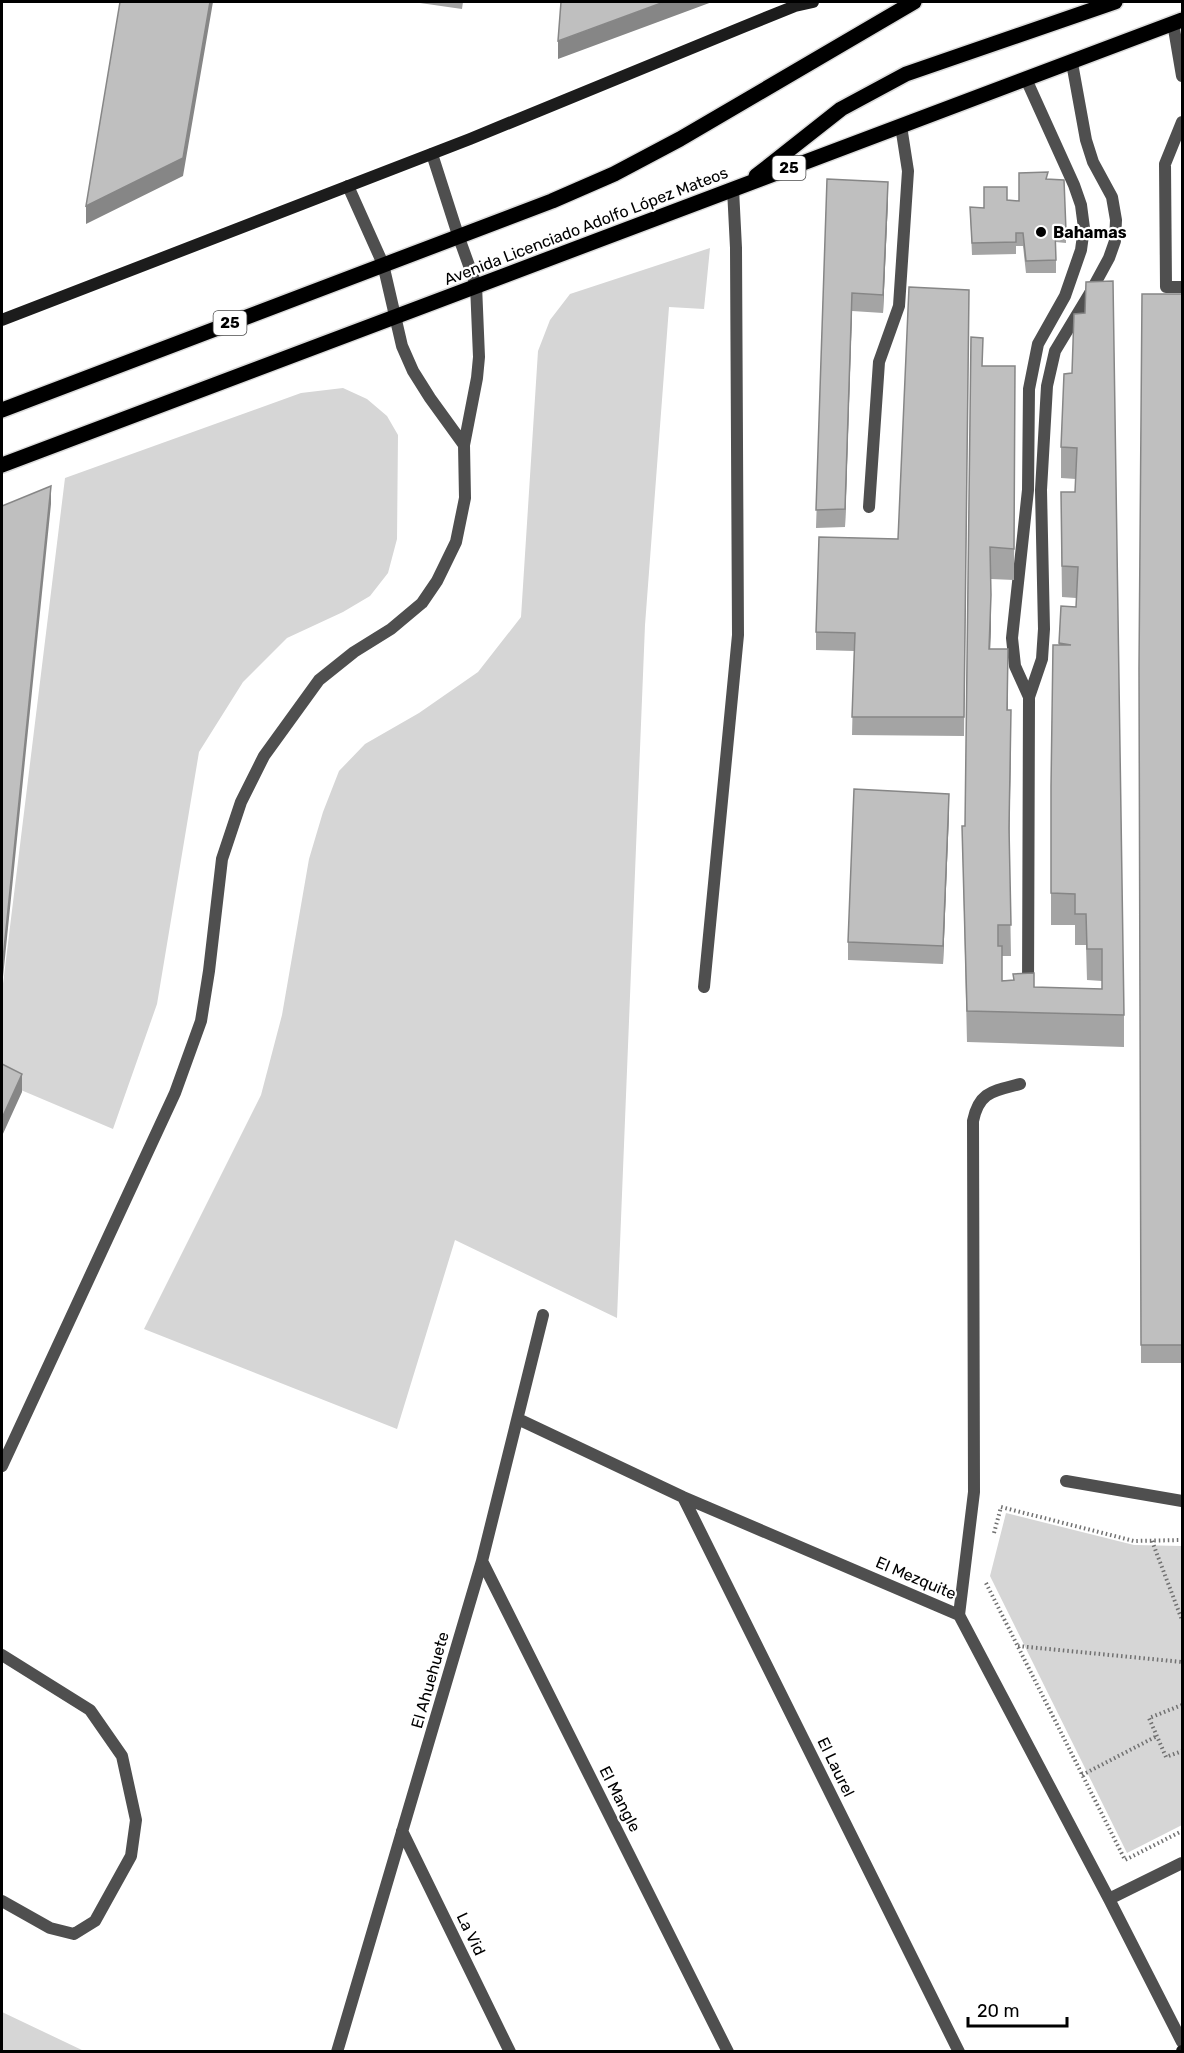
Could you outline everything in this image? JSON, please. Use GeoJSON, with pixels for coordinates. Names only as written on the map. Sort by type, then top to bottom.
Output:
{"type":"FeatureCollection","features":[{"type":"Feature","properties":{"kind":"main road","name":"25"},"geometry":{"type":"LineString","coordinates":[[2,410],[552,201],[614,174],[680,139],[914,2]]}},
{"type":"Feature","properties":{"kind":"main road"},"geometry":{"type":"LineString","coordinates":[[739,187],[841,109],[906,74],[1115,2]]}},
{"type":"Feature","properties":{"kind":"main road","name":"Avenida Licenciado Adolfo López Mateos"},"geometry":{"type":"LineString","coordinates":[[2,465],[1178,22]]}},
{"type":"Feature","properties":{"kind":"street"},"geometry":{"type":"LineString","coordinates":[[2,320],[432,154],[764,18],[813,2]]}},
{"type":"Feature","properties":{"kind":"street"},"geometry":{"type":"LineString","coordinates":[[1178,22],[1182,76]]}},
{"type":"Feature","properties":{"kind":"street"},"geometry":{"type":"LineString","coordinates":[[1028,991],[1029,697],[1042,659],[1044,629],[1041,490],[1047,386],[1055,351],[1109,258],[1115,241],[1116,220],[1112,197],[1090,152],[1072,63]]}},
{"type":"Feature","properties":{"kind":"street"},"geometry":{"type":"LineString","coordinates":[[1026,79],[1074,185],[1081,205],[1084,228],[1081,250],[1065,296],[1038,344],[1029,389],[1028,490],[1012,638],[1015,666],[1029,697]]}},
{"type":"Feature","properties":{"kind":"street"},"geometry":{"type":"LineString","coordinates":[[1182,122],[1165,164],[1166,287],[1182,287]]}},
{"type":"Feature","properties":{"kind":"street"},"geometry":{"type":"LineString","coordinates":[[868,507],[879,362],[899,306],[908,171],[901,126]]}},
{"type":"Feature","properties":{"kind":"street"},"geometry":{"type":"LineString","coordinates":[[2,1466],[175,1093],[201,1021],[222,859],[241,802],[264,756],[319,680],[422,603],[437,581],[456,542],[465,498],[464,445],[479,357],[476,285],[432,154]]}},
{"type":"Feature","properties":{"kind":"street"},"geometry":{"type":"LineString","coordinates":[[348,186],[383,264],[402,346],[413,371],[464,445]]}},
{"type":"Feature","properties":{"kind":"street"},"geometry":{"type":"LineString","coordinates":[[704,987],[738,635],[736,248],[739,187]]}},
{"type":"Feature","properties":{"kind":"street"},"geometry":{"type":"LineString","coordinates":[[959,1615],[974,1492],[973,1121],[980,1100],[990,1092],[1020,1084]]}},
{"type":"Feature","properties":{"kind":"street","name":"El Ahuehuete"},"geometry":{"type":"LineString","coordinates":[[337,2052],[482,1561],[543,1314]]}},
{"type":"Feature","properties":{"kind":"street","name":"El Mezquite"},"geometry":{"type":"LineString","coordinates":[[518,1419],[683,1497],[959,1615],[1182,2042]]}},
{"type":"Feature","properties":{"kind":"street"},"geometry":{"type":"LineString","coordinates":[[1066,1481],[1182,1501]]}},
{"type":"Feature","properties":{"kind":"street","name":"El Laurel"},"geometry":{"type":"LineString","coordinates":[[683,1497],[959,2052]]}},
{"type":"Feature","properties":{"kind":"street","name":"El Mangle"},"geometry":{"type":"LineString","coordinates":[[482,1561],[728,2052]]}},
{"type":"Feature","properties":{"kind":"street"},"geometry":{"type":"LineString","coordinates":[[2,1655],[90,1710],[122,1756],[136,1820],[131,1856],[95,1921],[74,1934],[50,1928],[2,1901]]}},
{"type":"Feature","properties":{"kind":"street","name":"La Vid"},"geometry":{"type":"LineString","coordinates":[[402,1832],[510,2052]]}},
{"type":"Feature","properties":{"kind":"street"},"geometry":{"type":"LineString","coordinates":[[1109,1899],[1182,1863]]}},
{"type":"Feature","properties":{"kind":"path"},"geometry":{"type":"LineString","coordinates":[[993,1537],[1001,1507],[1134,1541],[1182,1540]]}},
{"type":"Feature","properties":{"kind":"path"},"geometry":{"type":"LineString","coordinates":[[1152,1541],[1182,1620]]}},
{"type":"Feature","properties":{"kind":"path"},"geometry":{"type":"LineString","coordinates":[[983,1577],[1125,1860],[1182,1831]]}},
{"type":"Feature","properties":{"kind":"path"},"geometry":{"type":"LineString","coordinates":[[1017,1646],[1182,1662]]}},
{"type":"Feature","properties":{"kind":"path"},"geometry":{"type":"LineString","coordinates":[[1182,1705],[1149,1718],[1166,1757],[1182,1751]]}},
{"type":"Feature","properties":{"kind":"path"},"geometry":{"type":"LineString","coordinates":[[1082,1775],[1157,1736]]}},
{"type":"Feature","properties":{"kind":"shaded area"},"geometry":{"type":"Polygon","coordinates":[[[710,248],[704,309],[669,307],[645,625],[617,1318],[455,1240],[397,1429],[144,1329],[261,1095],[282,1015],[309,859],[323,812],[339,771],[365,744],[419,713],[478,672],[521,617],[538,351],[550,320],[570,294],[710,248]]]}},
{"type":"Feature","properties":{"kind":"shaded area"},"geometry":{"type":"Polygon","coordinates":[[[343,388],[367,399],[387,416],[398,435],[397,539],[388,573],[370,596],[343,612],[287,638],[243,682],[199,752],[157,1004],[113,1129],[2,1082],[2,992],[65,478],[301,393],[343,388]]]}},
{"type":"Feature","properties":{"kind":"shaded area"},"geometry":{"type":"Polygon","coordinates":[[[1006,1513],[1134,1545],[1182,1546],[1182,1825],[1127,1853],[990,1576],[1006,1513]]]}},
{"type":"Feature","properties":{"kind":"shaded area"},"geometry":{"type":"Polygon","coordinates":[[[2,2012],[84,2051],[2,2051],[2,2012]]]}},
{"type":"Feature","properties":{"kind":"building"},"geometry":{"type":"Polygon","coordinates":[[[120,2],[210,2],[183,158],[86,206],[120,2]]]}},
{"type":"Feature","properties":{"kind":"building"},"geometry":{"type":"Polygon","coordinates":[[[561,2],[664,2],[558,41],[561,2]]]}},
{"type":"Feature","properties":{"kind":"building"},"geometry":{"type":"Polygon","coordinates":[[[1048,172],[1046,179],[1064,180],[1066,231],[1055,230],[1056,260],[1026,261],[1023,233],[1016,233],[1016,242],[972,243],[970,207],[984,208],[984,187],[1007,187],[1007,200],[1019,201],[1019,173],[1048,172]]]}},
{"type":"Feature","properties":{"kind":"building"},"geometry":{"type":"Polygon","coordinates":[[[827,179],[888,182],[883,295],[852,293],[845,509],[816,510],[827,179]]]}},
{"type":"Feature","properties":{"kind":"building"},"geometry":{"type":"Polygon","coordinates":[[[1113,281],[1124,1015],[967,1011],[962,826],[965,826],[971,337],[983,338],[982,366],[1015,366],[1014,549],[990,547],[989,649],[1008,649],[1007,710],[1011,710],[1009,828],[1011,925],[998,925],[998,946],[1002,946],[1002,981],[1014,980],[1013,974],[1034,973],[1034,987],[1102,989],[1102,949],[1087,949],[1086,914],[1075,914],[1075,894],[1051,893],[1053,645],[1071,645],[1059,643],[1061,606],[1076,607],[1078,567],[1062,566],[1061,492],[1075,492],[1077,448],[1061,447],[1064,374],[1072,373],[1074,314],[1085,313],[1086,282],[1113,281]]]}},
{"type":"Feature","properties":{"kind":"building"},"geometry":{"type":"Polygon","coordinates":[[[909,287],[969,290],[964,717],[852,717],[855,633],[816,632],[819,537],[898,539],[909,287]]]}},
{"type":"Feature","properties":{"kind":"building"},"geometry":{"type":"Polygon","coordinates":[[[1142,294],[1182,294],[1182,1345],[1141,1345],[1139,669],[1142,294]]]}},
{"type":"Feature","properties":{"kind":"building"},"geometry":{"type":"Polygon","coordinates":[[[51,486],[2,969],[2,506],[51,486]]]}},
{"type":"Feature","properties":{"kind":"building"},"geometry":{"type":"Polygon","coordinates":[[[854,789],[949,794],[943,946],[848,942],[854,789]]]}},
{"type":"Feature","properties":{"kind":"building"},"geometry":{"type":"Polygon","coordinates":[[[2,1064],[22,1074],[2,1118],[2,1064]]]}},
{"type":"Feature","properties":{"kind":"place","name":"Bahamas"},"geometry":{"type":"Point","coordinates":[1041,232]}}]}
